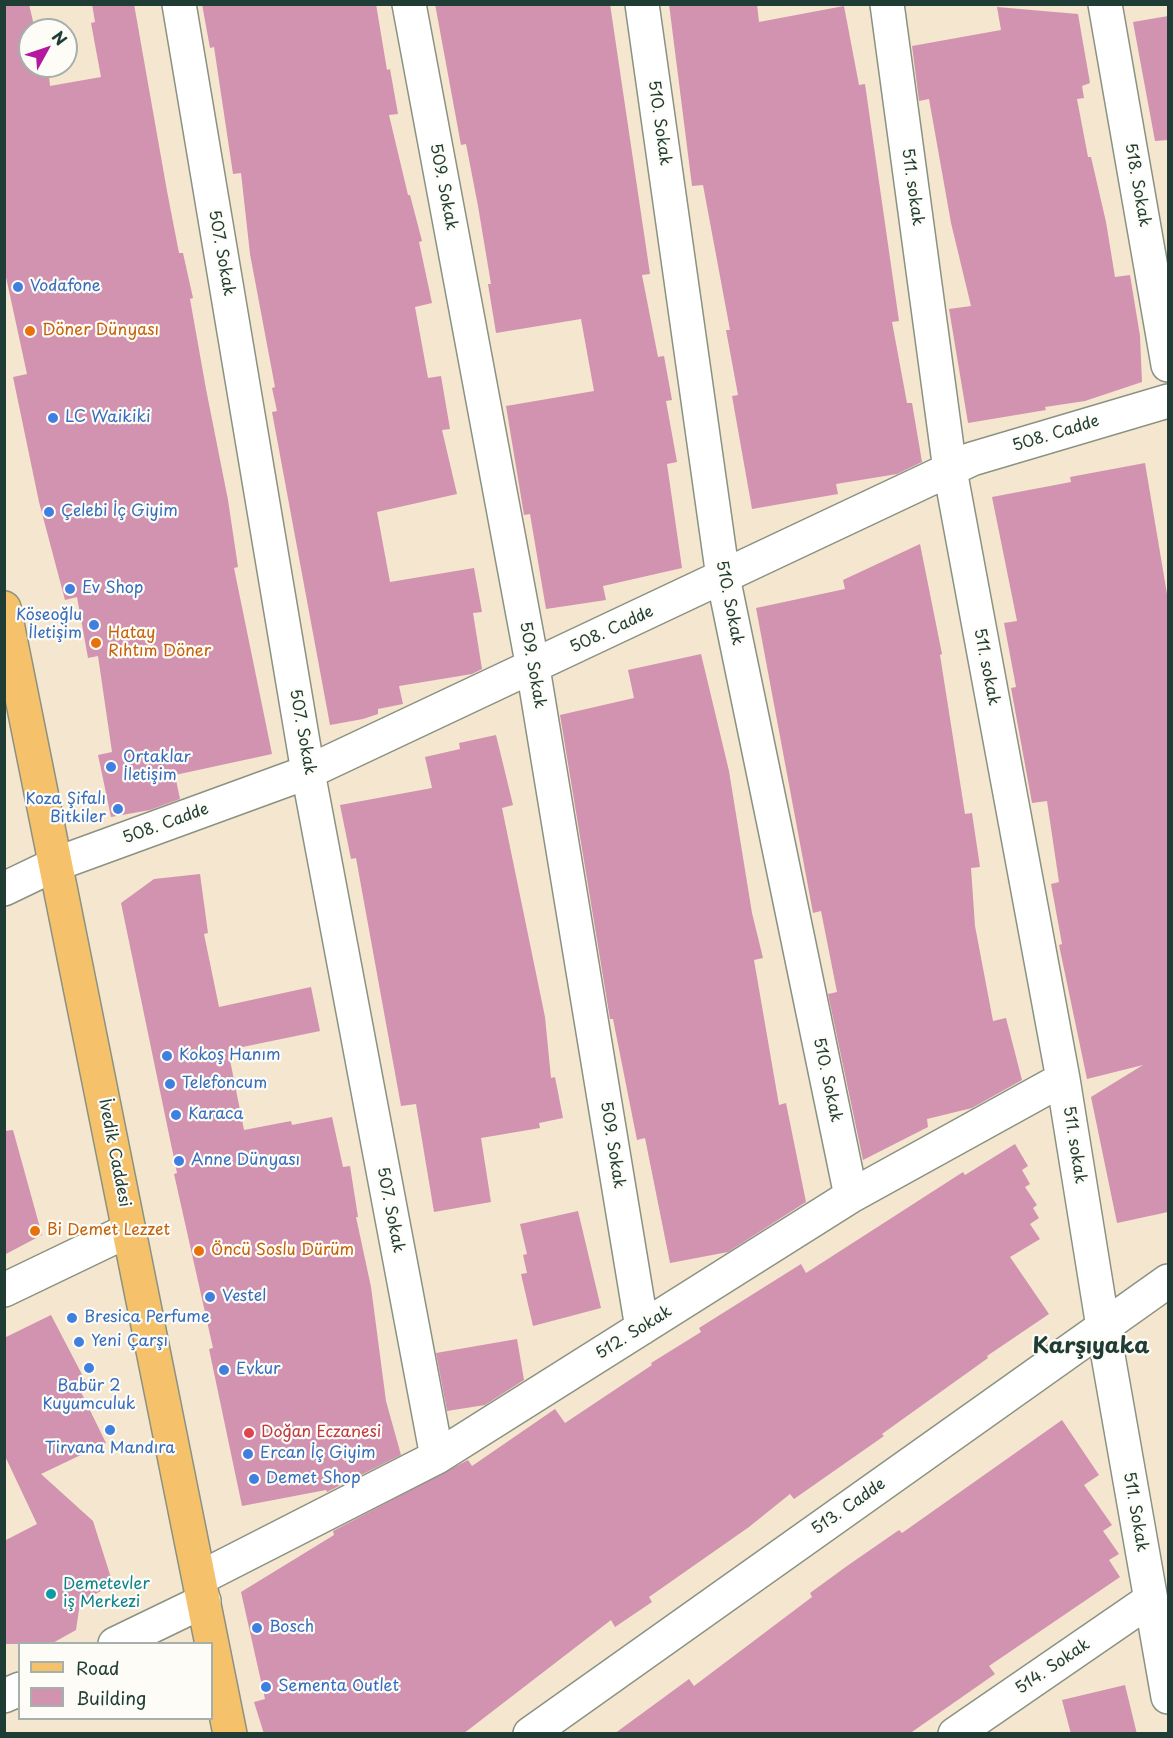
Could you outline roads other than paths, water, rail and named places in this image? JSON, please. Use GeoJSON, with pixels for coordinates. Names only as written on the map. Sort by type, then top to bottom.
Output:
{"type":"FeatureCollection","features":[{"type":"Feature","properties":{"kind":"main road","name":"İvedik Caddesi"},"geometry":{"type":"LineString","coordinates":[[4,608],[212,1642]]}},
{"type":"Feature","properties":{"kind":"main road","name":"İvedik Caddesi"},"geometry":{"type":"LineString","coordinates":[[213,1647],[230,1734]]}},
{"type":"Feature","properties":{"kind":"street","name":"507. Sokak"},"geometry":{"type":"LineString","coordinates":[[178,4],[308,772],[437,1457]]}},
{"type":"Feature","properties":{"kind":"street","name":"509. Sokak"},"geometry":{"type":"LineString","coordinates":[[409,4],[533,668],[642,1328]]}},
{"type":"Feature","properties":{"kind":"street","name":"510. Sokak"},"geometry":{"type":"LineString","coordinates":[[642,4],[723,578],[851,1196]]}},
{"type":"Feature","properties":{"kind":"street","name":"511. sokak"},"geometry":{"type":"LineString","coordinates":[[887,4],[950,470],[1063,1079],[1103,1328]]}},
{"type":"Feature","properties":{"kind":"street","name":"518. Sokak"},"geometry":{"type":"LineString","coordinates":[[1105,4],[1168,365]]}},
{"type":"Feature","properties":{"kind":"street","name":"508. Cadde"},"geometry":{"type":"LineString","coordinates":[[4,889],[56,864],[308,772],[533,668],[972,459],[1168,400]]}},
{"type":"Feature","properties":{"kind":"street","name":"512. Sokak"},"geometry":{"type":"LineString","coordinates":[[118,1642],[202,1590],[437,1457],[851,1196],[1063,1079]]}},
{"type":"Feature","properties":{"kind":"street"},"geometry":{"type":"LineString","coordinates":[[4,1290],[129,1230]]}},
{"type":"Feature","properties":{"kind":"street","name":"513. Cadde"},"geometry":{"type":"LineString","coordinates":[[530,1734],[1168,1281]]}},
{"type":"Feature","properties":{"kind":"street","name":"511. Sokak"},"geometry":{"type":"LineString","coordinates":[[1103,1328],[1168,1697]]}},
{"type":"Feature","properties":{"kind":"street","name":"514. Sokak"},"geometry":{"type":"LineString","coordinates":[[955,1734],[1150,1600]]}},
{"type":"Feature","properties":{"kind":"street"},"geometry":{"type":"LineString","coordinates":[[4,1696],[18,1690]]}},
{"type":"Feature","properties":{"kind":"place","name":"Vodafone"},"geometry":{"type":"Point","coordinates":[18,287]}},
{"type":"Feature","properties":{"kind":"place","name":"Döner Dünyası"},"geometry":{"type":"Point","coordinates":[30,331]}},
{"type":"Feature","properties":{"kind":"place","name":"LC Waikiki"},"geometry":{"type":"Point","coordinates":[53,418]}},
{"type":"Feature","properties":{"kind":"place","name":"Çelebi İç Giyim"},"geometry":{"type":"Point","coordinates":[49,512]}},
{"type":"Feature","properties":{"kind":"place","name":"Ev Shop"},"geometry":{"type":"Point","coordinates":[70,589]}},
{"type":"Feature","properties":{"kind":"place","name":"Köseoğlu İletişim"},"geometry":{"type":"Point","coordinates":[94,625]}},
{"type":"Feature","properties":{"kind":"place","name":"Hatay Rıhtım Döner"},"geometry":{"type":"Point","coordinates":[96,643]}},
{"type":"Feature","properties":{"kind":"place","name":"Ortaklar İletişim"},"geometry":{"type":"Point","coordinates":[111,767]}},
{"type":"Feature","properties":{"kind":"place","name":"Koza Şifalı Bitkiler"},"geometry":{"type":"Point","coordinates":[118,809]}},
{"type":"Feature","properties":{"kind":"place","name":"Kokoş Hanım"},"geometry":{"type":"Point","coordinates":[167,1056]}},
{"type":"Feature","properties":{"kind":"place","name":"Telefoncum"},"geometry":{"type":"Point","coordinates":[170,1084]}},
{"type":"Feature","properties":{"kind":"place","name":"Karaca"},"geometry":{"type":"Point","coordinates":[176,1115]}},
{"type":"Feature","properties":{"kind":"place","name":"Anne Dünyası"},"geometry":{"type":"Point","coordinates":[179,1161]}},
{"type":"Feature","properties":{"kind":"place","name":"Bi Demet Lezzet"},"geometry":{"type":"Point","coordinates":[35,1231]}},
{"type":"Feature","properties":{"kind":"place","name":"Öncü Soslu Dürüm"},"geometry":{"type":"Point","coordinates":[199,1251]}},
{"type":"Feature","properties":{"kind":"place","name":"Vestel"},"geometry":{"type":"Point","coordinates":[210,1297]}},
{"type":"Feature","properties":{"kind":"place","name":"Bresica Perfume"},"geometry":{"type":"Point","coordinates":[72,1318]}},
{"type":"Feature","properties":{"kind":"place","name":"Yeni Çarşı"},"geometry":{"type":"Point","coordinates":[79,1342]}},
{"type":"Feature","properties":{"kind":"place","name":"Babür 2 Kuyumculuk"},"geometry":{"type":"Point","coordinates":[89,1368]}},
{"type":"Feature","properties":{"kind":"place","name":"Evkur"},"geometry":{"type":"Point","coordinates":[224,1370]}},
{"type":"Feature","properties":{"kind":"place","name":"Tirvana Mandıra"},"geometry":{"type":"Point","coordinates":[110,1430]}},
{"type":"Feature","properties":{"kind":"place","name":"Doğan Eczanesi"},"geometry":{"type":"Point","coordinates":[249,1433]}},
{"type":"Feature","properties":{"kind":"place","name":"Ercan İç Giyim"},"geometry":{"type":"Point","coordinates":[248,1454]}},
{"type":"Feature","properties":{"kind":"place","name":"Demet Shop"},"geometry":{"type":"Point","coordinates":[254,1479]}},
{"type":"Feature","properties":{"kind":"place","name":"Demetevler iş Merkezi"},"geometry":{"type":"Point","coordinates":[51,1594]}},
{"type":"Feature","properties":{"kind":"place","name":"Bosch"},"geometry":{"type":"Point","coordinates":[257,1628]}},
{"type":"Feature","properties":{"kind":"place","name":"Sementa Outlet"},"geometry":{"type":"Point","coordinates":[266,1687]}},
{"type":"Feature","properties":{"kind":"district","name":"Karşıyaka"},"geometry":{"type":"Point","coordinates":[1091,1347]}}]}
